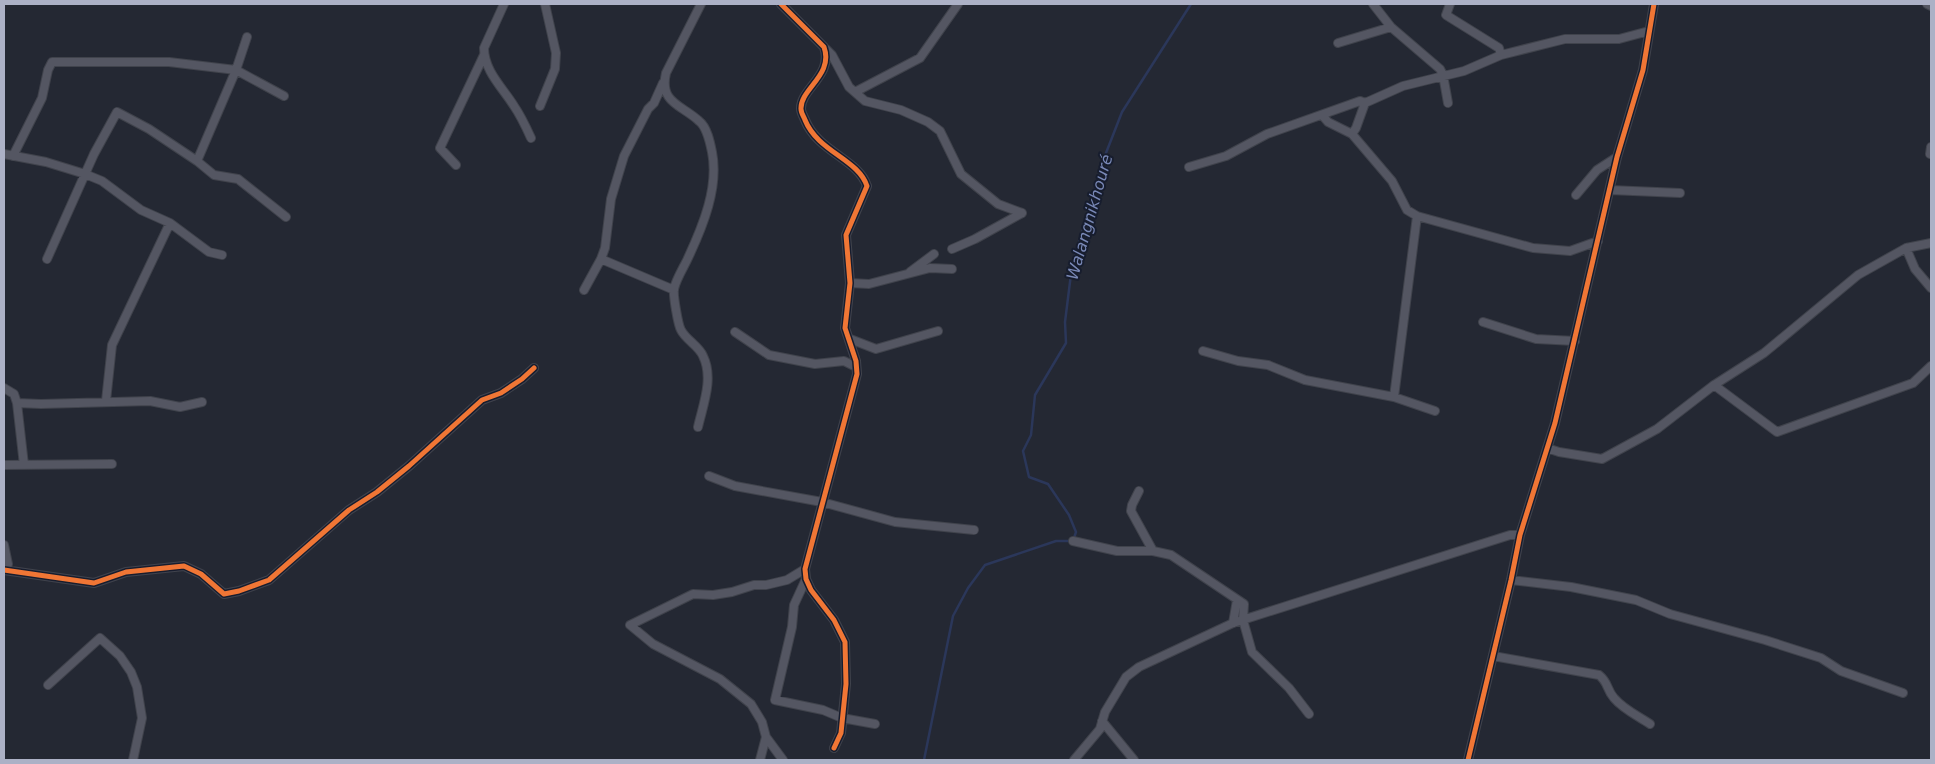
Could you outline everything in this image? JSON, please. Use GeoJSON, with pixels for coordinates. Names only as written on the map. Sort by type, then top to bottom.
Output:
{"type":"FeatureCollection","features":[{"type":"Feature","properties":{"kind":"street"},"geometry":{"type":"LineString","coordinates":[[504,4],[484,48],[484,55],[491,74],[515,108],[531,138]]}},
{"type":"Feature","properties":{"kind":"street"},"geometry":{"type":"LineString","coordinates":[[540,106],[555,69],[556,53],[546,4]]}},
{"type":"Feature","properties":{"kind":"street"},"geometry":{"type":"LineString","coordinates":[[584,290],[601,260],[605,248],[611,199],[624,156],[663,83],[666,73],[701,4]]}},
{"type":"Feature","properties":{"kind":"street"},"geometry":{"type":"LineString","coordinates":[[781,4],[832,55],[850,87],[865,101],[901,110],[928,122],[940,131],[961,174],[998,204],[1022,213],[975,240],[952,249]]}},
{"type":"Feature","properties":{"kind":"street"},"geometry":{"type":"LineString","coordinates":[[855,92],[920,58],[958,4]]}},
{"type":"Feature","properties":{"kind":"street"},"geometry":{"type":"LineString","coordinates":[[1373,4],[1391,27],[1440,69],[1443,75],[1448,103]]}},
{"type":"Feature","properties":{"kind":"street"},"geometry":{"type":"LineString","coordinates":[[1450,4],[1446,15],[1499,48],[1501,55]]}},
{"type":"Feature","properties":{"kind":"street"},"geometry":{"type":"LineString","coordinates":[[1468,760],[1520,535],[1555,423],[1617,156],[1643,70],[1654,4]]}},
{"type":"Feature","properties":{"kind":"street"},"geometry":{"type":"LineString","coordinates":[[1927,4],[1931,6]]}},
{"type":"Feature","properties":{"kind":"street"},"geometry":{"type":"LineString","coordinates":[[1338,44],[1391,27]]}},
{"type":"Feature","properties":{"kind":"street"},"geometry":{"type":"LineString","coordinates":[[1189,167],[1226,156],[1268,134],[1360,101],[1365,102],[1403,86],[1464,71],[1501,55],[1566,39],[1619,39],[1649,31]]}},
{"type":"Feature","properties":{"kind":"street"},"geometry":{"type":"LineString","coordinates":[[197,161],[236,70],[247,38]]}},
{"type":"Feature","properties":{"kind":"street"},"geometry":{"type":"LineString","coordinates":[[824,48],[827,55],[822,71],[815,84],[804,97],[801,110],[809,130],[828,150],[864,177],[867,186],[846,235],[850,283],[846,328],[857,374],[805,569],[806,579],[811,590],[834,620],[845,642],[846,684],[840,733],[834,748]]}},
{"type":"Feature","properties":{"kind":"street"},"geometry":{"type":"LineString","coordinates":[[456,165],[440,148],[484,55]]}},
{"type":"Feature","properties":{"kind":"street"},"geometry":{"type":"LineString","coordinates":[[13,156],[42,98],[48,70],[52,62],[169,62],[236,70],[284,96]]}},
{"type":"Feature","properties":{"kind":"street"},"geometry":{"type":"LineString","coordinates":[[663,83],[667,95],[674,104],[700,121],[705,128],[712,152],[714,173],[707,208],[700,230],[674,290],[681,330],[703,356],[709,381],[698,426]]}},
{"type":"Feature","properties":{"kind":"street"},"geometry":{"type":"LineString","coordinates":[[1352,134],[1365,102]]}},
{"type":"Feature","properties":{"kind":"street"},"geometry":{"type":"LineString","coordinates":[[47,259],[85,174],[117,112],[149,129],[197,161],[214,175],[238,179],[286,217]]}},
{"type":"Feature","properties":{"kind":"street"},"geometry":{"type":"LineString","coordinates":[[1322,115],[1328,122],[1352,134],[1392,181],[1408,210],[1417,216],[1533,248],[1570,250],[1598,241]]}},
{"type":"Feature","properties":{"kind":"street"},"geometry":{"type":"LineString","coordinates":[[4,154],[46,162],[102,181],[141,210],[170,223],[209,252],[222,255]]}},
{"type":"Feature","properties":{"kind":"street"},"geometry":{"type":"LineString","coordinates":[[1576,195],[1597,170],[1617,156]]}},
{"type":"Feature","properties":{"kind":"street"},"geometry":{"type":"LineString","coordinates":[[1610,190],[1680,193]]}},
{"type":"Feature","properties":{"kind":"street"},"geometry":{"type":"LineString","coordinates":[[1394,397],[1417,216]]}},
{"type":"Feature","properties":{"kind":"street"},"geometry":{"type":"LineString","coordinates":[[106,401],[112,345],[170,223]]}},
{"type":"Feature","properties":{"kind":"street"},"geometry":{"type":"LineString","coordinates":[[1547,448],[1559,452],[1602,459],[1657,429],[1714,385],[1764,353],[1858,275],[1906,248],[1931,243]]}},
{"type":"Feature","properties":{"kind":"street"},"geometry":{"type":"LineString","coordinates":[[1906,248],[1916,268],[1931,288]]}},
{"type":"Feature","properties":{"kind":"street"},"geometry":{"type":"LineString","coordinates":[[906,275],[934,254]]}},
{"type":"Feature","properties":{"kind":"street"},"geometry":{"type":"LineString","coordinates":[[601,260],[674,290]]}},
{"type":"Feature","properties":{"kind":"street"},"geometry":{"type":"LineString","coordinates":[[850,283],[869,284],[930,268],[952,269]]}},
{"type":"Feature","properties":{"kind":"street"},"geometry":{"type":"LineString","coordinates":[[1482,322],[1536,339],[1575,341]]}},
{"type":"Feature","properties":{"kind":"street"},"geometry":{"type":"LineString","coordinates":[[850,339],[876,349],[938,331]]}},
{"type":"Feature","properties":{"kind":"street"},"geometry":{"type":"LineString","coordinates":[[735,332],[769,355],[815,364],[844,362],[856,367]]}},
{"type":"Feature","properties":{"kind":"street"},"geometry":{"type":"LineString","coordinates":[[1203,352],[1238,361],[1268,365],[1305,380],[1394,397],[1435,412]]}},
{"type":"Feature","properties":{"kind":"street"},"geometry":{"type":"LineString","coordinates":[[1714,385],[1777,432],[1913,383],[1931,366]]}},
{"type":"Feature","properties":{"kind":"street"},"geometry":{"type":"LineString","coordinates":[[4,545],[8,564],[5,570],[94,583],[126,572],[184,566],[201,574],[224,594],[239,591],[269,580],[349,510],[377,492],[409,466],[482,400],[501,394],[534,368]]}},
{"type":"Feature","properties":{"kind":"street"},"geometry":{"type":"LineString","coordinates":[[4,388],[14,394],[18,402],[24,465]]}},
{"type":"Feature","properties":{"kind":"street"},"geometry":{"type":"LineString","coordinates":[[18,402],[51,404],[150,401],[180,406],[202,402]]}},
{"type":"Feature","properties":{"kind":"street"},"geometry":{"type":"LineString","coordinates":[[4,465],[112,464]]}},
{"type":"Feature","properties":{"kind":"street"},"geometry":{"type":"LineString","coordinates":[[709,476],[736,486],[822,502],[895,522],[974,530]]}},
{"type":"Feature","properties":{"kind":"street"},"geometry":{"type":"LineString","coordinates":[[1139,491],[1131,511],[1152,550]]}},
{"type":"Feature","properties":{"kind":"street"},"geometry":{"type":"LineString","coordinates":[[1074,760],[1100,729],[1105,712],[1126,677],[1139,667],[1233,623],[1510,536],[1520,535]]}},
{"type":"Feature","properties":{"kind":"street"},"geometry":{"type":"LineString","coordinates":[[1072,541],[1117,551],[1152,550],[1171,555],[1244,604],[1242,620],[1252,652],[1289,688],[1308,714]]}},
{"type":"Feature","properties":{"kind":"street"},"geometry":{"type":"LineString","coordinates":[[783,760],[766,737],[762,722],[751,704],[738,692],[720,678],[653,644],[630,625],[693,594],[713,595],[732,592],[754,585],[766,585],[787,580],[805,569]]}},
{"type":"Feature","properties":{"kind":"street"},"geometry":{"type":"LineString","coordinates":[[806,579],[794,605],[792,627],[775,700],[823,710],[842,718],[875,724]]}},
{"type":"Feature","properties":{"kind":"street"},"geometry":{"type":"LineString","coordinates":[[1511,580],[1570,587],[1636,600],[1670,614],[1765,640],[1821,658],[1841,671],[1903,693]]}},
{"type":"Feature","properties":{"kind":"street"},"geometry":{"type":"LineString","coordinates":[[1233,623],[1237,600]]}},
{"type":"Feature","properties":{"kind":"street"},"geometry":{"type":"LineString","coordinates":[[48,685],[100,638],[120,656],[131,672],[136,687],[142,718],[133,760]]}},
{"type":"Feature","properties":{"kind":"street"},"geometry":{"type":"LineString","coordinates":[[1493,656],[1599,675],[1606,681],[1609,692],[1615,700],[1650,724]]}},
{"type":"Feature","properties":{"kind":"street"},"geometry":{"type":"LineString","coordinates":[[1102,721],[1134,760]]}},
{"type":"Feature","properties":{"kind":"street"},"geometry":{"type":"LineString","coordinates":[[760,760],[766,737]]}},
{"type":"Feature","properties":{"kind":"waterway","name":"Walangnikhouré"},"geometry":{"type":"LineString","coordinates":[[924,760],[953,616],[968,588],[985,565],[1056,541],[1073,541],[1076,532],[1069,515],[1048,484],[1029,477],[1023,451],[1031,435],[1035,395],[1066,343],[1065,322],[1072,266],[1106,153],[1122,112],[1191,4]]}},
{"type":"Feature","properties":{"kind":"cycle path"},"geometry":{"type":"LineString","coordinates":[[781,4],[824,47],[826,57],[821,74],[802,102],[801,110],[805,120],[819,140],[855,169],[867,186],[846,235],[850,283],[845,328],[856,361],[857,374],[805,569],[806,579],[811,590],[834,620],[845,642],[846,684],[841,733],[834,748]]}},
{"type":"Feature","properties":{"kind":"cycle path"},"geometry":{"type":"LineString","coordinates":[[1468,760],[1520,535],[1555,423],[1617,157],[1643,70],[1654,4]]}},
{"type":"Feature","properties":{"kind":"cycle path"},"geometry":{"type":"LineString","coordinates":[[4,570],[94,583],[126,572],[184,566],[201,574],[224,594],[239,591],[269,580],[349,510],[377,492],[409,466],[482,400],[501,393],[522,379],[534,368]]}}]}
